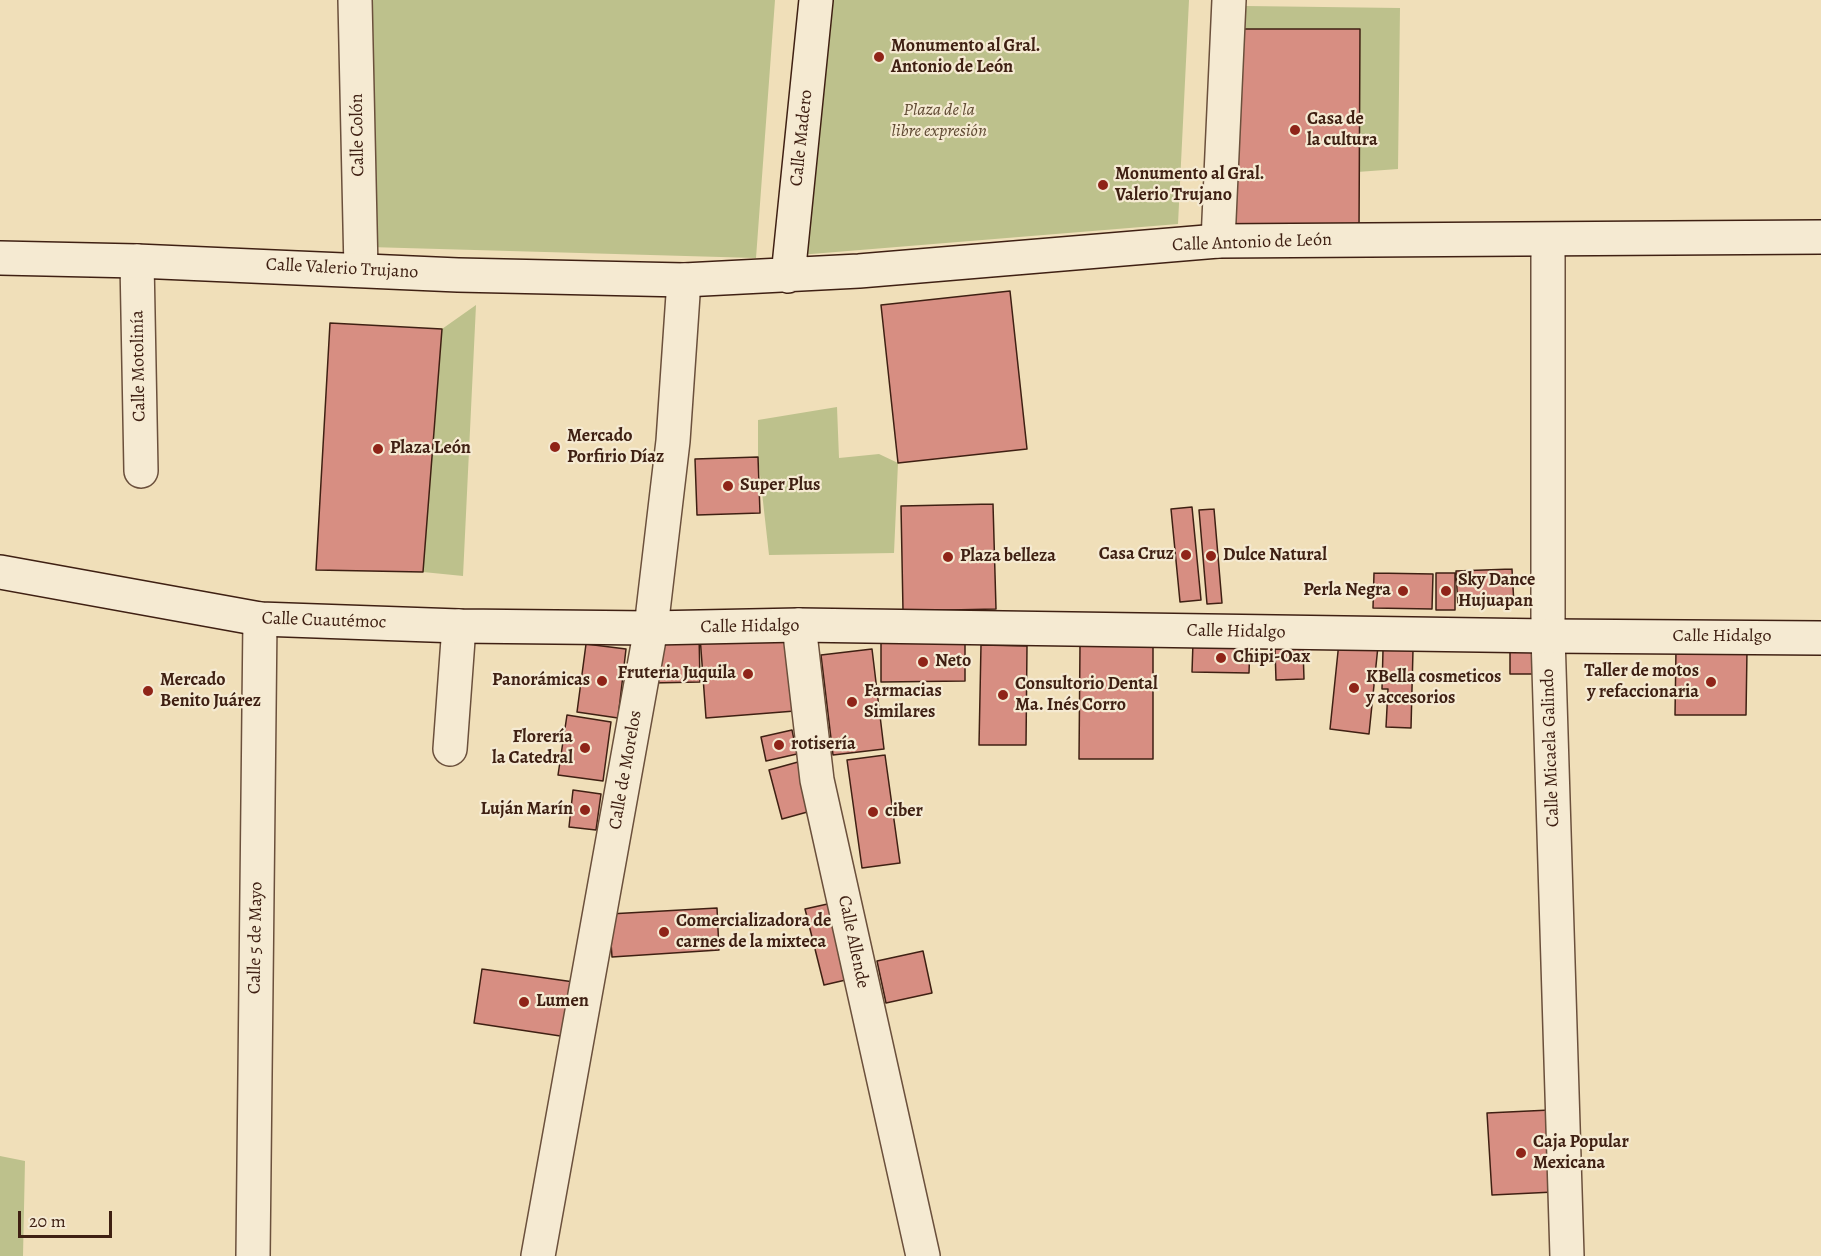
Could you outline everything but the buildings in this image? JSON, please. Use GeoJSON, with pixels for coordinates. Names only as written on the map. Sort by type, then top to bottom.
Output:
{"type":"FeatureCollection","features":[{"type":"Feature","properties":{"kind":"street","name":"Calle Colón"},"geometry":{"type":"LineString","coordinates":[[355,0],[361,270]]}},
{"type":"Feature","properties":{"kind":"street","name":"Calle Madero"},"geometry":{"type":"LineString","coordinates":[[788,276],[816,0]]}},
{"type":"Feature","properties":{"kind":"street"},"geometry":{"type":"LineString","coordinates":[[1218,241],[1228,0]]}},
{"type":"Feature","properties":{"kind":"street","name":"Calle Antonio de León"},"geometry":{"type":"LineString","coordinates":[[684,280],[788,276],[1218,241],[1821,237]]}},
{"type":"Feature","properties":{"kind":"street","name":"Calle Micaela Galindo"},"geometry":{"type":"LineString","coordinates":[[1548,240],[1548,636],[1567,1256]]}},
{"type":"Feature","properties":{"kind":"street","name":"Calle Valerio Trujano"},"geometry":{"type":"LineString","coordinates":[[0,258],[137,261],[458,275],[684,280]]}},
{"type":"Feature","properties":{"kind":"street","name":"Calle Motolinía"},"geometry":{"type":"LineString","coordinates":[[137,261],[141,471]]}},
{"type":"Feature","properties":{"kind":"street","name":"Calle de Morelos"},"geometry":{"type":"LineString","coordinates":[[538,1256],[651,628],[673,441],[684,280]]}},
{"type":"Feature","properties":{"kind":"street","name":"Calle Cuautémoc"},"geometry":{"type":"LineString","coordinates":[[0,572],[260,619],[459,626],[651,628]]}},
{"type":"Feature","properties":{"kind":"street","name":"Calle 5 de Mayo"},"geometry":{"type":"LineString","coordinates":[[253,1256],[260,619]]}},
{"type":"Feature","properties":{"kind":"street","name":"Calle Hidalgo"},"geometry":{"type":"LineString","coordinates":[[651,628],[799,625],[1821,638]]}},
{"type":"Feature","properties":{"kind":"street","name":"Calle Allende"},"geometry":{"type":"LineString","coordinates":[[799,625],[817,780],[923,1256]]}},
{"type":"Feature","properties":{"kind":"street"},"geometry":{"type":"LineString","coordinates":[[450,749],[459,626]]}},
{"type":"Feature","properties":{"kind":"green space"},"geometry":{"type":"Polygon","coordinates":[[[370,0],[775,0],[756,258],[369,247],[370,0]]]}},
{"type":"Feature","properties":{"kind":"green space","name":"Plaza de la libre expresión"},"geometry":{"type":"Polygon","coordinates":[[[823,0],[1189,0],[1178,224],[799,255],[823,0]]]}},
{"type":"Feature","properties":{"kind":"green space"},"geometry":{"type":"Polygon","coordinates":[[[1246,6],[1400,8],[1398,169],[1289,177],[1236,29],[1246,6]]]}},
{"type":"Feature","properties":{"kind":"green space"},"geometry":{"type":"Polygon","coordinates":[[[476,305],[463,576],[423,572],[442,329],[476,305]]]}},
{"type":"Feature","properties":{"kind":"green space"},"geometry":{"type":"Polygon","coordinates":[[[837,407],[839,458],[879,454],[898,463],[894,553],[769,555],[758,457],[758,420],[837,407]]]}},
{"type":"Feature","properties":{"kind":"green space"},"geometry":{"type":"Polygon","coordinates":[[[0,1156],[25,1161],[23,1256],[0,1256],[0,1156]]]}},
{"type":"Feature","properties":{"kind":"place","name":"Monumento al Gral. Antonio de León"},"geometry":{"type":"Point","coordinates":[879,57]}},
{"type":"Feature","properties":{"kind":"place","name":"Casa de la cultura"},"geometry":{"type":"Point","coordinates":[1295,130]}},
{"type":"Feature","properties":{"kind":"place","name":"Monumento al Gral. Valerio Trujano"},"geometry":{"type":"Point","coordinates":[1103,185]}},
{"type":"Feature","properties":{"kind":"place","name":"Mercado Porfirio Díaz"},"geometry":{"type":"Point","coordinates":[555,447]}},
{"type":"Feature","properties":{"kind":"place","name":"Plaza León"},"geometry":{"type":"Point","coordinates":[378,449]}},
{"type":"Feature","properties":{"kind":"place","name":"Super Plus"},"geometry":{"type":"Point","coordinates":[728,486]}},
{"type":"Feature","properties":{"kind":"place","name":"Casa Cruz"},"geometry":{"type":"Point","coordinates":[1186,555]}},
{"type":"Feature","properties":{"kind":"place","name":"Dulce Natural"},"geometry":{"type":"Point","coordinates":[1211,556]}},
{"type":"Feature","properties":{"kind":"place","name":"Plaza belleza"},"geometry":{"type":"Point","coordinates":[948,557]}},
{"type":"Feature","properties":{"kind":"place","name":"Perla Negra"},"geometry":{"type":"Point","coordinates":[1403,591]}},
{"type":"Feature","properties":{"kind":"place","name":"Sky Dance Hujuapan"},"geometry":{"type":"Point","coordinates":[1446,591]}},
{"type":"Feature","properties":{"kind":"place","name":"Chipi-Oax"},"geometry":{"type":"Point","coordinates":[1221,658]}},
{"type":"Feature","properties":{"kind":"place","name":"Neto"},"geometry":{"type":"Point","coordinates":[923,662]}},
{"type":"Feature","properties":{"kind":"place","name":"Fruteria Juquila"},"geometry":{"type":"Point","coordinates":[748,674]}},
{"type":"Feature","properties":{"kind":"place","name":"Panorámicas"},"geometry":{"type":"Point","coordinates":[602,681]}},
{"type":"Feature","properties":{"kind":"place","name":"Taller de motos y refaccionaria"},"geometry":{"type":"Point","coordinates":[1711,682]}},
{"type":"Feature","properties":{"kind":"place","name":"KBella cosmeticos y accesorios"},"geometry":{"type":"Point","coordinates":[1354,688]}},
{"type":"Feature","properties":{"kind":"place","name":"Mercado Benito Juárez"},"geometry":{"type":"Point","coordinates":[148,691]}},
{"type":"Feature","properties":{"kind":"place","name":"Consultorio Dental Ma. Inés Corro"},"geometry":{"type":"Point","coordinates":[1003,695]}},
{"type":"Feature","properties":{"kind":"place","name":"Farmacias Similares"},"geometry":{"type":"Point","coordinates":[852,702]}},
{"type":"Feature","properties":{"kind":"place","name":"rotisería"},"geometry":{"type":"Point","coordinates":[779,745]}},
{"type":"Feature","properties":{"kind":"place","name":"Florería la Catedral"},"geometry":{"type":"Point","coordinates":[585,748]}},
{"type":"Feature","properties":{"kind":"place","name":"Luján Marín"},"geometry":{"type":"Point","coordinates":[585,810]}},
{"type":"Feature","properties":{"kind":"place","name":"ciber"},"geometry":{"type":"Point","coordinates":[873,812]}},
{"type":"Feature","properties":{"kind":"place","name":"Comercializadora de carnes de la mixteca"},"geometry":{"type":"Point","coordinates":[664,932]}},
{"type":"Feature","properties":{"kind":"place","name":"Lumen"},"geometry":{"type":"Point","coordinates":[524,1002]}},
{"type":"Feature","properties":{"kind":"place","name":"Caja Popular Mexicana"},"geometry":{"type":"Point","coordinates":[1521,1153]}}]}
